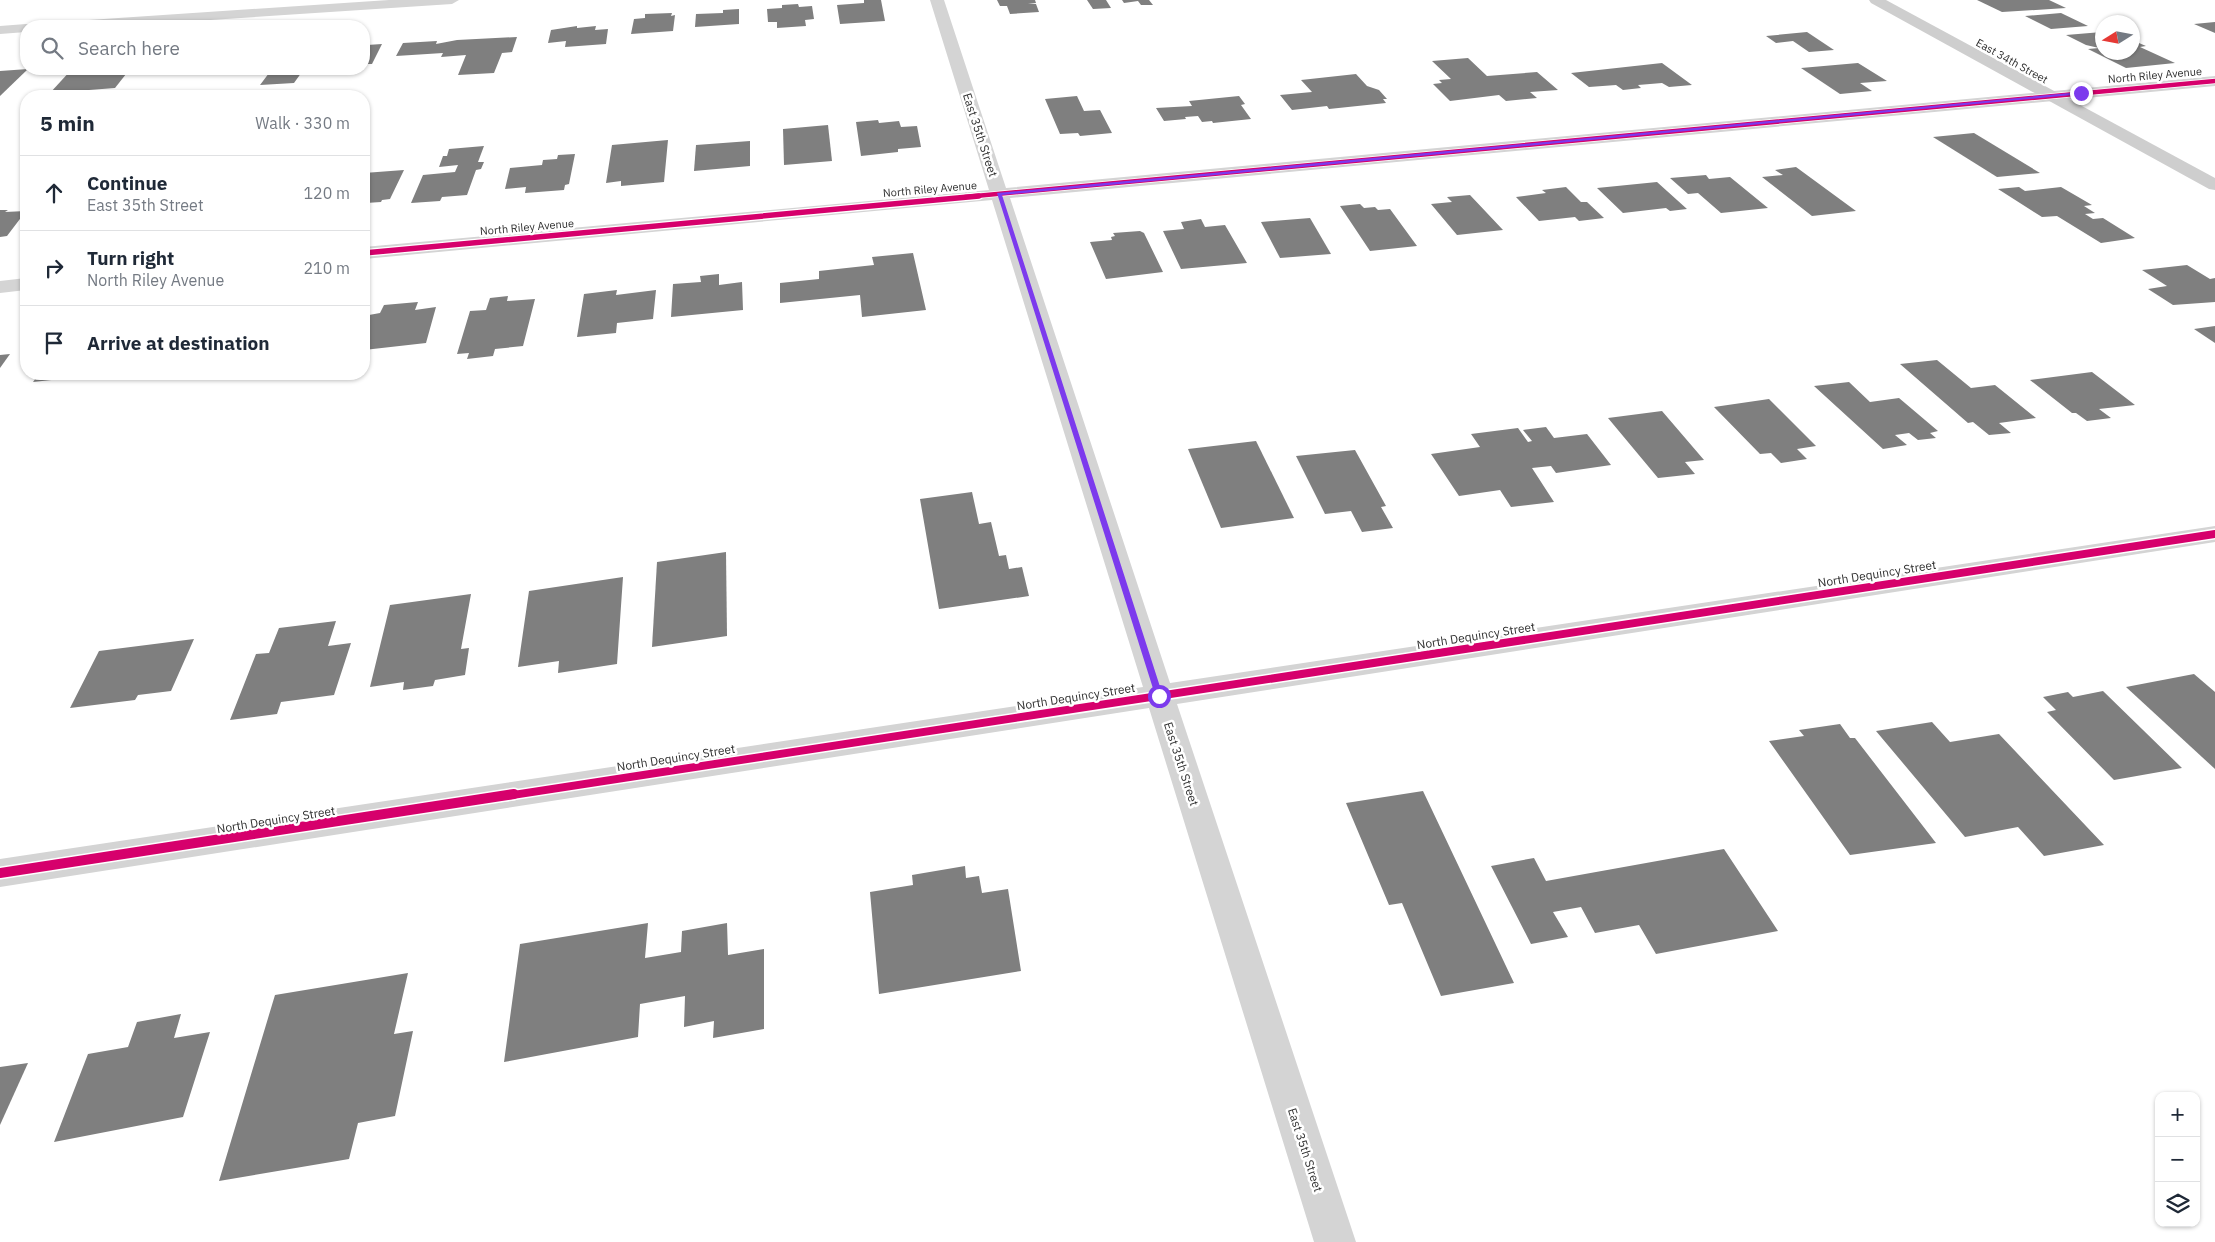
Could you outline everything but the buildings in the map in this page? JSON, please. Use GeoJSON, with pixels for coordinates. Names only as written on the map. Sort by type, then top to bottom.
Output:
{"type":"FeatureCollection","features":[{"type":"Feature","properties":{"kind":"main road","name":"East 34th Street"},"geometry":{"type":"LineString","coordinates":[[1876,0],[2215,185]]}},
{"type":"Feature","properties":{"kind":"street"},"geometry":{"type":"LineString","coordinates":[[150,20],[452,0]]}},
{"type":"Feature","properties":{"kind":"street","name":"East 35th Street"},"geometry":{"type":"LineString","coordinates":[[937,0],[1335,1242]]}},
{"type":"Feature","properties":{"kind":"street"},"geometry":{"type":"LineString","coordinates":[[0,30],[20,28]]}},
{"type":"Feature","properties":{"kind":"street","name":"North Riley Avenue"},"geometry":{"type":"LineString","coordinates":[[370,252],[2215,81]]}},
{"type":"Feature","properties":{"kind":"street"},"geometry":{"type":"LineString","coordinates":[[0,287],[20,285]]}},
{"type":"Feature","properties":{"kind":"street","name":"North Dequincy Street"},"geometry":{"type":"LineString","coordinates":[[0,873],[2215,534]]}},
{"type":"Feature","properties":{"kind":"cycle path"},"geometry":{"type":"LineString","coordinates":[[370,252],[2215,81]]}},
{"type":"Feature","properties":{"kind":"cycle path"},"geometry":{"type":"LineString","coordinates":[[0,873],[2215,534]]}},
{"type":"Feature","properties":{"kind":"route"},"geometry":{"type":"LineString","coordinates":[[1159,696],[999,194],[2081,93]]}}]}
